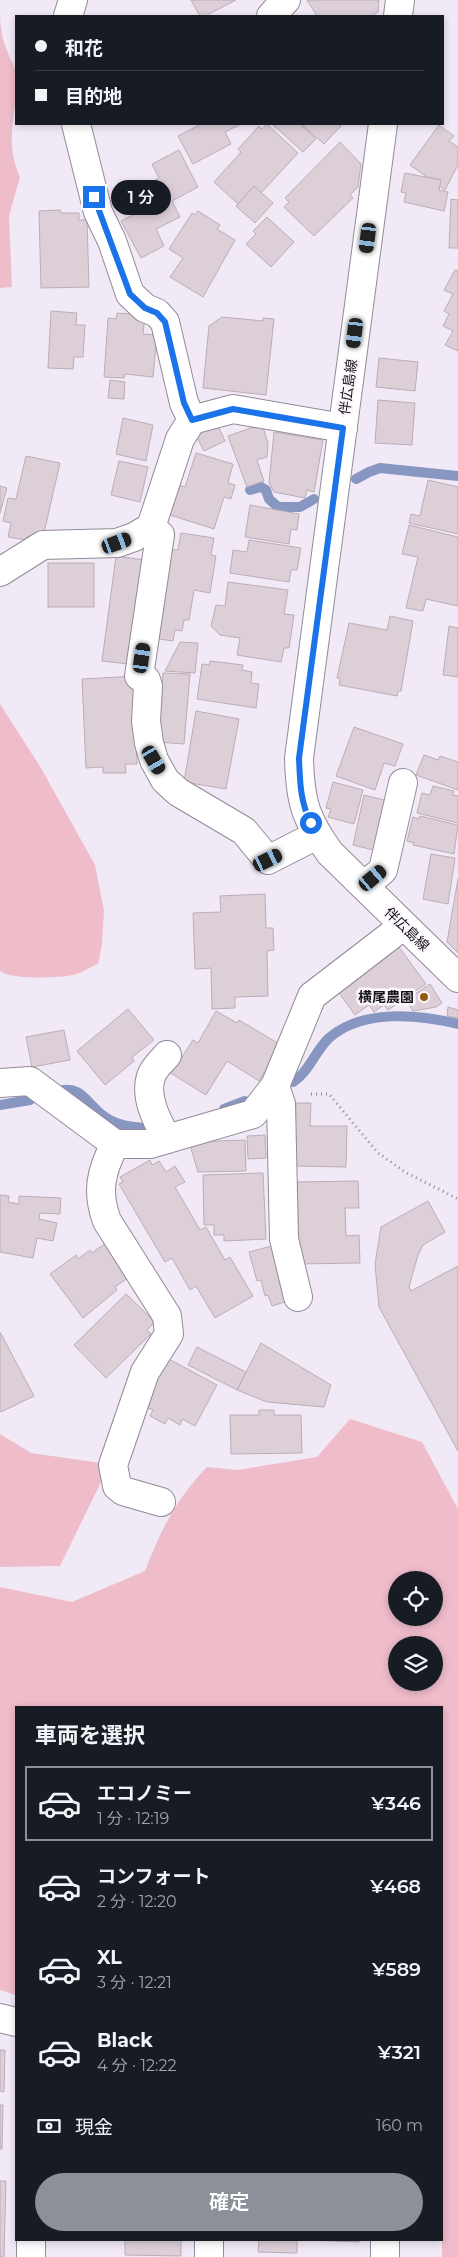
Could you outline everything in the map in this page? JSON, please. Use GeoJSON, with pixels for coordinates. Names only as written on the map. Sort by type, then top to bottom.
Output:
{"type":"FeatureCollection","features":[{"type":"Feature","properties":{"kind":"street"},"geometry":{"type":"LineString","coordinates":[[68,15],[73,0]]}},
{"type":"Feature","properties":{"kind":"street"},"geometry":{"type":"LineString","coordinates":[[272,15],[286,0]]}},
{"type":"Feature","properties":{"kind":"street"},"geometry":{"type":"LineString","coordinates":[[398,15],[400,0]]}},
{"type":"Feature","properties":{"kind":"street"},"geometry":{"type":"LineString","coordinates":[[76,125],[98,212],[112,241],[130,294],[145,308],[157,313],[165,322],[184,403],[192,420]]}},
{"type":"Feature","properties":{"kind":"street","name":"伴広島線"},"geometry":{"type":"LineString","coordinates":[[383,125],[299,758],[300,788],[305,811],[317,835],[330,853],[458,978]]}},
{"type":"Feature","properties":{"kind":"street"},"geometry":{"type":"LineString","coordinates":[[0,572],[43,545],[83,546],[117,543],[134,537],[151,526],[180,439],[192,420],[233,409],[343,428]]}},
{"type":"Feature","properties":{"kind":"street"},"geometry":{"type":"LineString","coordinates":[[151,526],[160,535],[139,676],[146,680],[148,686],[146,721],[154,760],[165,780],[178,792],[244,831],[268,860],[317,835]]}},
{"type":"Feature","properties":{"kind":"street"},"geometry":{"type":"LineString","coordinates":[[364,886],[383,870],[403,783]]}},
{"type":"Feature","properties":{"kind":"street"},"geometry":{"type":"LineString","coordinates":[[0,1083],[30,1081],[115,1144],[150,1144],[162,1129],[253,1114],[277,1090],[312,996],[403,926]]}},
{"type":"Feature","properties":{"kind":"street"},"geometry":{"type":"LineString","coordinates":[[162,1129],[149,1087],[152,1073],[167,1055]]}},
{"type":"Feature","properties":{"kind":"street"},"geometry":{"type":"LineString","coordinates":[[277,1090],[281,1104],[284,1239],[298,1297]]}},
{"type":"Feature","properties":{"kind":"street"},"geometry":{"type":"LineString","coordinates":[[115,1144],[105,1164],[100,1182],[103,1210],[107,1221],[167,1316],[169,1334],[145,1372],[114,1457],[114,1477],[117,1486],[122,1491],[161,1502]]}},
{"type":"Feature","properties":{"kind":"street"},"geometry":{"type":"LineString","coordinates":[[0,2018],[15,2022]]}},
{"type":"Feature","properties":{"kind":"street"},"geometry":{"type":"LineString","coordinates":[[31,2241],[31,2257]]}},
{"type":"Feature","properties":{"kind":"street"},"geometry":{"type":"LineString","coordinates":[[209,2241],[209,2257]]}},
{"type":"Feature","properties":{"kind":"street"},"geometry":{"type":"LineString","coordinates":[[385,2241],[385,2257]]}},
{"type":"Feature","properties":{"kind":"path"},"geometry":{"type":"LineString","coordinates":[[277,1090],[329,1094],[378,1153],[405,1172],[458,1199]]}},
{"type":"Feature","properties":{"kind":"shaded area"},"geometry":{"type":"Polygon","coordinates":[[[0,12],[3,38],[15,69],[12,151],[20,177],[9,216],[12,287],[0,288],[0,12]]]}},
{"type":"Feature","properties":{"kind":"shaded area"},"geometry":{"type":"Polygon","coordinates":[[[0,704],[41,768],[95,865],[104,910],[102,944],[98,964],[76,974],[35,978],[14,976],[0,971],[0,704]]]}},
{"type":"Feature","properties":{"kind":"shaded area"},"geometry":{"type":"Polygon","coordinates":[[[350,1419],[422,1442],[458,1509],[458,2257],[442,2257],[443,1706],[15,1706],[15,1995],[0,1990],[0,1587],[72,1602],[145,1571],[170,1516],[196,1479],[207,1467],[238,1470],[317,1457],[350,1419]]]}},
{"type":"Feature","properties":{"kind":"shaded area"},"geometry":{"type":"Polygon","coordinates":[[[0,1434],[31,1453],[101,1463],[101,1482],[60,1566],[0,1567],[0,1434]]]}},
{"type":"Feature","properties":{"kind":"building"},"geometry":{"type":"Polygon","coordinates":[[[191,0],[236,0],[207,15],[199,15],[191,0]]]}},
{"type":"Feature","properties":{"kind":"building"},"geometry":{"type":"Polygon","coordinates":[[[307,0],[379,0],[378,12],[373,15],[316,15],[307,0]]]}},
{"type":"Feature","properties":{"kind":"building"},"geometry":{"type":"Polygon","coordinates":[[[199,125],[239,125],[225,132],[231,144],[193,164],[178,136],[199,125]]]}},
{"type":"Feature","properties":{"kind":"building"},"geometry":{"type":"Polygon","coordinates":[[[268,125],[298,153],[261,193],[254,186],[238,204],[214,182],[241,152],[238,149],[259,126],[262,129],[268,125]]]}},
{"type":"Feature","properties":{"kind":"building"},"geometry":{"type":"Polygon","coordinates":[[[273,125],[301,125],[316,139],[303,152],[273,125]]]}},
{"type":"Feature","properties":{"kind":"building"},"geometry":{"type":"Polygon","coordinates":[[[302,125],[340,125],[324,144],[302,125]]]}},
{"type":"Feature","properties":{"kind":"building"},"geometry":{"type":"Polygon","coordinates":[[[439,125],[454,136],[449,141],[458,147],[458,165],[445,190],[439,186],[441,180],[427,177],[410,165],[439,125]]]}},
{"type":"Feature","properties":{"kind":"building"},"geometry":{"type":"Polygon","coordinates":[[[340,142],[361,164],[358,187],[350,195],[353,198],[314,236],[284,207],[289,202],[285,198],[340,142]]]}},
{"type":"Feature","properties":{"kind":"building"},"geometry":{"type":"Polygon","coordinates":[[[179,150],[198,187],[172,201],[180,217],[156,229],[164,246],[141,258],[121,221],[145,209],[135,191],[159,178],[152,164],[179,150]]]}},
{"type":"Feature","properties":{"kind":"building"},"geometry":{"type":"Polygon","coordinates":[[[405,173],[441,180],[439,190],[448,192],[444,211],[404,202],[406,193],[401,192],[405,173]]]}},
{"type":"Feature","properties":{"kind":"building"},"geometry":{"type":"Polygon","coordinates":[[[254,186],[273,203],[255,223],[236,206],[254,186]]]}},
{"type":"Feature","properties":{"kind":"building"},"geometry":{"type":"Polygon","coordinates":[[[451,199],[458,200],[458,248],[449,248],[451,199]]]}},
{"type":"Feature","properties":{"kind":"building"},"geometry":{"type":"Polygon","coordinates":[[[60,210],[61,213],[79,213],[79,220],[87,220],[89,287],[41,288],[39,211],[60,210]]]}},
{"type":"Feature","properties":{"kind":"building"},"geometry":{"type":"Polygon","coordinates":[[[198,211],[220,225],[217,229],[235,240],[203,297],[170,277],[183,258],[169,249],[192,213],[195,215],[198,211]]]}},
{"type":"Feature","properties":{"kind":"building"},"geometry":{"type":"Polygon","coordinates":[[[267,217],[294,242],[271,267],[246,244],[256,234],[253,231],[267,217]]]}},
{"type":"Feature","properties":{"kind":"building"},"geometry":{"type":"Polygon","coordinates":[[[455,270],[458,271],[458,351],[445,345],[453,331],[443,326],[449,314],[444,311],[453,294],[444,290],[455,270]]]}},
{"type":"Feature","properties":{"kind":"building"},"geometry":{"type":"Polygon","coordinates":[[[51,311],[77,313],[76,325],[85,325],[83,357],[74,357],[73,369],[48,368],[51,311]]]}},
{"type":"Feature","properties":{"kind":"building"},"geometry":{"type":"Polygon","coordinates":[[[117,313],[145,315],[143,334],[157,335],[153,377],[125,374],[124,378],[104,377],[108,318],[116,319],[117,313]]]}},
{"type":"Feature","properties":{"kind":"building"},"geometry":{"type":"Polygon","coordinates":[[[222,317],[263,321],[263,318],[274,319],[266,395],[203,388],[209,326],[222,317]]]}},
{"type":"Feature","properties":{"kind":"building"},"geometry":{"type":"Polygon","coordinates":[[[379,358],[418,362],[415,391],[376,387],[379,358]]]}},
{"type":"Feature","properties":{"kind":"building"},"geometry":{"type":"Polygon","coordinates":[[[110,380],[125,382],[124,399],[108,398],[110,380]]]}},
{"type":"Feature","properties":{"kind":"building"},"geometry":{"type":"Polygon","coordinates":[[[378,400],[415,403],[412,445],[375,443],[378,400]]]}},
{"type":"Feature","properties":{"kind":"building"},"geometry":{"type":"Polygon","coordinates":[[[123,418],[153,425],[146,461],[116,454],[123,418]]]}},
{"type":"Feature","properties":{"kind":"building"},"geometry":{"type":"Polygon","coordinates":[[[217,424],[225,441],[204,451],[195,434],[217,424]]]}},
{"type":"Feature","properties":{"kind":"building"},"geometry":{"type":"Polygon","coordinates":[[[262,424],[268,443],[267,457],[257,460],[264,481],[247,487],[228,436],[262,424]]]}},
{"type":"Feature","properties":{"kind":"building"},"geometry":{"type":"Polygon","coordinates":[[[274,432],[323,440],[314,492],[307,490],[305,498],[274,492],[269,483],[274,432]]]}},
{"type":"Feature","properties":{"kind":"building"},"geometry":{"type":"Polygon","coordinates":[[[196,453],[233,464],[228,483],[235,485],[231,499],[224,497],[214,529],[170,515],[179,485],[185,487],[196,453]]]}},
{"type":"Feature","properties":{"kind":"building"},"geometry":{"type":"Polygon","coordinates":[[[26,456],[60,463],[43,537],[38,539],[27,537],[26,540],[8,537],[11,523],[3,521],[8,498],[16,499],[26,456]]]}},
{"type":"Feature","properties":{"kind":"building"},"geometry":{"type":"Polygon","coordinates":[[[119,461],[148,467],[140,502],[111,495],[119,461]]]}},
{"type":"Feature","properties":{"kind":"building"},"geometry":{"type":"Polygon","coordinates":[[[428,480],[458,487],[458,534],[409,523],[411,514],[420,516],[428,480]]]}},
{"type":"Feature","properties":{"kind":"building"},"geometry":{"type":"Polygon","coordinates":[[[0,486],[7,488],[0,513],[0,486]]]}},
{"type":"Feature","properties":{"kind":"building"},"geometry":{"type":"Polygon","coordinates":[[[250,505],[299,514],[297,530],[291,529],[289,544],[245,537],[250,505]]]}},
{"type":"Feature","properties":{"kind":"building"},"geometry":{"type":"Polygon","coordinates":[[[409,525],[458,537],[458,606],[426,599],[423,611],[406,608],[418,557],[402,554],[409,525]]]}},
{"type":"Feature","properties":{"kind":"building"},"geometry":{"type":"Polygon","coordinates":[[[181,533],[214,538],[211,555],[216,556],[210,593],[194,590],[189,620],[184,620],[182,631],[175,630],[173,641],[152,638],[167,549],[178,550],[181,533]]]}},
{"type":"Feature","properties":{"kind":"building"},"geometry":{"type":"Polygon","coordinates":[[[249,540],[301,548],[297,570],[291,570],[289,582],[230,573],[233,550],[247,552],[249,540]]]}},
{"type":"Feature","properties":{"kind":"building"},"geometry":{"type":"Polygon","coordinates":[[[116,556],[152,561],[138,665],[102,661],[116,556]]]}},
{"type":"Feature","properties":{"kind":"building"},"geometry":{"type":"Polygon","coordinates":[[[48,563],[94,563],[94,607],[48,607],[48,563]]]}},
{"type":"Feature","properties":{"kind":"building"},"geometry":{"type":"Polygon","coordinates":[[[228,582],[288,590],[284,614],[294,615],[289,648],[284,648],[281,662],[237,655],[240,638],[220,635],[211,626],[216,605],[225,606],[228,582]]]}},
{"type":"Feature","properties":{"kind":"building"},"geometry":{"type":"Polygon","coordinates":[[[390,616],[413,621],[401,691],[398,691],[397,696],[339,685],[340,679],[337,678],[349,623],[387,630],[390,616]]]}},
{"type":"Feature","properties":{"kind":"building"},"geometry":{"type":"Polygon","coordinates":[[[449,626],[458,628],[458,677],[443,675],[449,626]]]}},
{"type":"Feature","properties":{"kind":"building"},"geometry":{"type":"Polygon","coordinates":[[[180,642],[198,643],[195,673],[165,671],[180,642]]]}},
{"type":"Feature","properties":{"kind":"building"},"geometry":{"type":"Polygon","coordinates":[[[210,661],[243,665],[242,670],[252,672],[251,683],[259,684],[256,708],[197,699],[202,664],[209,665],[210,661]]]}},
{"type":"Feature","properties":{"kind":"building"},"geometry":{"type":"Polygon","coordinates":[[[163,673],[190,674],[184,744],[158,742],[163,673]]]}},
{"type":"Feature","properties":{"kind":"building"},"geometry":{"type":"Polygon","coordinates":[[[137,676],[135,706],[137,764],[125,764],[126,773],[103,773],[103,767],[86,768],[82,679],[137,676]]]}},
{"type":"Feature","properties":{"kind":"building"},"geometry":{"type":"Polygon","coordinates":[[[196,711],[239,719],[226,789],[184,782],[196,711]]]}},
{"type":"Feature","properties":{"kind":"building"},"geometry":{"type":"Polygon","coordinates":[[[354,727],[403,744],[395,766],[384,763],[375,790],[336,776],[354,727]]]}},
{"type":"Feature","properties":{"kind":"building"},"geometry":{"type":"Polygon","coordinates":[[[424,755],[438,760],[440,756],[458,762],[458,790],[416,775],[424,755]]]}},
{"type":"Feature","properties":{"kind":"building"},"geometry":{"type":"Polygon","coordinates":[[[333,782],[363,790],[354,824],[328,817],[331,809],[326,808],[333,782]]]}},
{"type":"Feature","properties":{"kind":"building"},"geometry":{"type":"Polygon","coordinates":[[[433,786],[454,791],[453,795],[458,796],[458,823],[417,813],[422,793],[430,795],[433,786]]]}},
{"type":"Feature","properties":{"kind":"building"},"geometry":{"type":"Polygon","coordinates":[[[364,795],[388,801],[377,851],[353,845],[364,795]]]}},
{"type":"Feature","properties":{"kind":"building"},"geometry":{"type":"Polygon","coordinates":[[[420,816],[458,825],[454,854],[413,845],[414,843],[407,841],[413,817],[419,819],[420,816]]]}},
{"type":"Feature","properties":{"kind":"building"},"geometry":{"type":"Polygon","coordinates":[[[431,854],[455,858],[448,904],[423,899],[431,854]]]}},
{"type":"Feature","properties":{"kind":"building"},"geometry":{"type":"Polygon","coordinates":[[[458,879],[458,953],[447,942],[458,879]]]}},
{"type":"Feature","properties":{"kind":"building"},"geometry":{"type":"Polygon","coordinates":[[[265,894],[266,928],[273,928],[274,950],[267,951],[268,996],[235,997],[235,1008],[212,1009],[211,968],[195,969],[193,913],[221,912],[220,896],[265,894]]]}},
{"type":"Feature","properties":{"kind":"building"},"geometry":{"type":"Polygon","coordinates":[[[399,947],[426,984],[388,1010],[384,1005],[374,1012],[369,1005],[355,1015],[337,990],[399,947]]]}},
{"type":"Feature","properties":{"kind":"building"},"geometry":{"type":"Polygon","coordinates":[[[430,984],[442,1003],[436,1007],[413,1011],[406,1000],[430,984]]]}},
{"type":"Feature","properties":{"kind":"building"},"geometry":{"type":"Polygon","coordinates":[[[448,1007],[458,1010],[458,1018],[447,1016],[448,1007]]]}},
{"type":"Feature","properties":{"kind":"building"},"geometry":{"type":"Polygon","coordinates":[[[128,1009],[154,1040],[132,1057],[134,1061],[105,1085],[77,1051],[128,1009]]]}},
{"type":"Feature","properties":{"kind":"building"},"geometry":{"type":"Polygon","coordinates":[[[216,1011],[237,1023],[239,1020],[281,1045],[259,1081],[227,1061],[206,1095],[169,1072],[179,1056],[182,1057],[193,1040],[198,1043],[216,1011]]]}},
{"type":"Feature","properties":{"kind":"building"},"geometry":{"type":"Polygon","coordinates":[[[64,1030],[70,1060],[32,1067],[26,1037],[64,1030]]]}},
{"type":"Feature","properties":{"kind":"building"},"geometry":{"type":"Polygon","coordinates":[[[296,1103],[311,1103],[310,1126],[347,1126],[346,1167],[294,1166],[296,1103]]]}},
{"type":"Feature","properties":{"kind":"building"},"geometry":{"type":"Polygon","coordinates":[[[265,1135],[266,1158],[248,1159],[247,1136],[265,1135]]]}},
{"type":"Feature","properties":{"kind":"building"},"geometry":{"type":"Polygon","coordinates":[[[245,1140],[246,1171],[198,1172],[189,1142],[245,1140]]]}},
{"type":"Feature","properties":{"kind":"building"},"geometry":{"type":"Polygon","coordinates":[[[150,1160],[152,1165],[159,1161],[166,1172],[175,1166],[185,1182],[175,1187],[200,1230],[206,1227],[225,1260],[230,1257],[253,1296],[215,1318],[196,1286],[190,1290],[172,1258],[165,1262],[119,1184],[123,1182],[120,1177],[150,1160]]]}},
{"type":"Feature","properties":{"kind":"building"},"geometry":{"type":"Polygon","coordinates":[[[263,1173],[266,1239],[224,1241],[224,1235],[214,1235],[214,1225],[204,1225],[203,1175],[263,1173]]]}},
{"type":"Feature","properties":{"kind":"building"},"geometry":{"type":"Polygon","coordinates":[[[358,1181],[359,1208],[345,1208],[346,1236],[359,1235],[360,1263],[299,1264],[297,1182],[358,1181]]]}},
{"type":"Feature","properties":{"kind":"building"},"geometry":{"type":"Polygon","coordinates":[[[0,1195],[9,1196],[8,1202],[19,1204],[19,1196],[61,1198],[60,1214],[40,1213],[39,1219],[57,1223],[53,1241],[37,1238],[33,1258],[0,1252],[0,1195]]]}},
{"type":"Feature","properties":{"kind":"building"},"geometry":{"type":"Polygon","coordinates":[[[428,1201],[445,1232],[423,1245],[418,1255],[409,1287],[411,1291],[458,1266],[458,1451],[379,1307],[375,1264],[381,1227],[428,1201]]]}},
{"type":"Feature","properties":{"kind":"building"},"geometry":{"type":"Polygon","coordinates":[[[107,1242],[132,1275],[115,1287],[117,1290],[83,1318],[50,1274],[76,1255],[78,1259],[90,1250],[92,1253],[107,1242]]]}},
{"type":"Feature","properties":{"kind":"building"},"geometry":{"type":"Polygon","coordinates":[[[275,1245],[291,1300],[272,1306],[268,1295],[265,1296],[261,1280],[257,1281],[249,1252],[275,1245]]]}},
{"type":"Feature","properties":{"kind":"building"},"geometry":{"type":"Polygon","coordinates":[[[126,1294],[155,1322],[147,1330],[151,1334],[106,1378],[74,1345],[126,1294]]]}},
{"type":"Feature","properties":{"kind":"building"},"geometry":{"type":"Polygon","coordinates":[[[0,1332],[34,1396],[1,1412],[0,1410],[0,1332]]]}},
{"type":"Feature","properties":{"kind":"building"},"geometry":{"type":"Polygon","coordinates":[[[261,1343],[331,1385],[324,1407],[267,1402],[237,1390],[261,1343]]]}},
{"type":"Feature","properties":{"kind":"building"},"geometry":{"type":"Polygon","coordinates":[[[197,1347],[246,1372],[237,1390],[188,1365],[197,1347]]]}},
{"type":"Feature","properties":{"kind":"building"},"geometry":{"type":"Polygon","coordinates":[[[167,1358],[217,1385],[195,1426],[182,1419],[180,1425],[168,1418],[165,1424],[150,1416],[153,1410],[146,1407],[153,1395],[148,1392],[167,1358]]]}},
{"type":"Feature","properties":{"kind":"building"},"geometry":{"type":"Polygon","coordinates":[[[259,1410],[274,1410],[274,1415],[301,1415],[302,1453],[231,1454],[230,1415],[259,1415],[259,1410]]]}},
{"type":"Feature","properties":{"kind":"building"},"geometry":{"type":"Polygon","coordinates":[[[0,2050],[5,2050],[4,2092],[0,2091],[0,2050]]]}},
{"type":"Feature","properties":{"kind":"building"},"geometry":{"type":"Polygon","coordinates":[[[0,2105],[3,2105],[2,2149],[0,2149],[0,2105]]]}},
{"type":"Feature","properties":{"kind":"building"},"geometry":{"type":"Polygon","coordinates":[[[0,2181],[6,2181],[4,2257],[0,2257],[0,2181]]]}},
{"type":"Feature","properties":{"kind":"building"},"geometry":{"type":"Polygon","coordinates":[[[125,2241],[181,2241],[181,2256],[125,2255],[125,2241]]]}},
{"type":"Feature","properties":{"kind":"building"},"geometry":{"type":"Polygon","coordinates":[[[259,2241],[297,2241],[297,2253],[258,2252],[259,2241]]]}},
{"type":"Feature","properties":{"kind":"waterway"},"geometry":{"type":"LineString","coordinates":[[356,479],[380,468],[458,476]]}},
{"type":"Feature","properties":{"kind":"waterway"},"geometry":{"type":"LineString","coordinates":[[250,490],[261,487],[266,490],[269,499],[278,507],[300,507],[314,499]]}},
{"type":"Feature","properties":{"kind":"waterway"},"geometry":{"type":"LineString","coordinates":[[293,1082],[299,1078],[329,1038],[357,1022],[374,1018],[408,1016],[458,1024]]}},
{"type":"Feature","properties":{"kind":"waterway"},"geometry":{"type":"LineString","coordinates":[[54,1092],[72,1090],[83,1096],[98,1112],[117,1123],[138,1128],[158,1127]]}},
{"type":"Feature","properties":{"kind":"waterway"},"geometry":{"type":"LineString","coordinates":[[0,1105],[30,1100]]}},
{"type":"Feature","properties":{"kind":"waterway"},"geometry":{"type":"LineString","coordinates":[[224,1109],[245,1101]]}},
{"type":"Feature","properties":{"kind":"place","name":"横尾農園"},"geometry":{"type":"Point","coordinates":[424,997]}},
{"type":"Feature","properties":{"kind":"route"},"geometry":{"type":"LineString","coordinates":[[94,197],[98,212],[112,241],[130,294],[145,308],[157,313],[165,322],[184,403],[192,420],[233,409],[343,428],[299,758],[300,788],[305,811],[311,823]]}}]}
